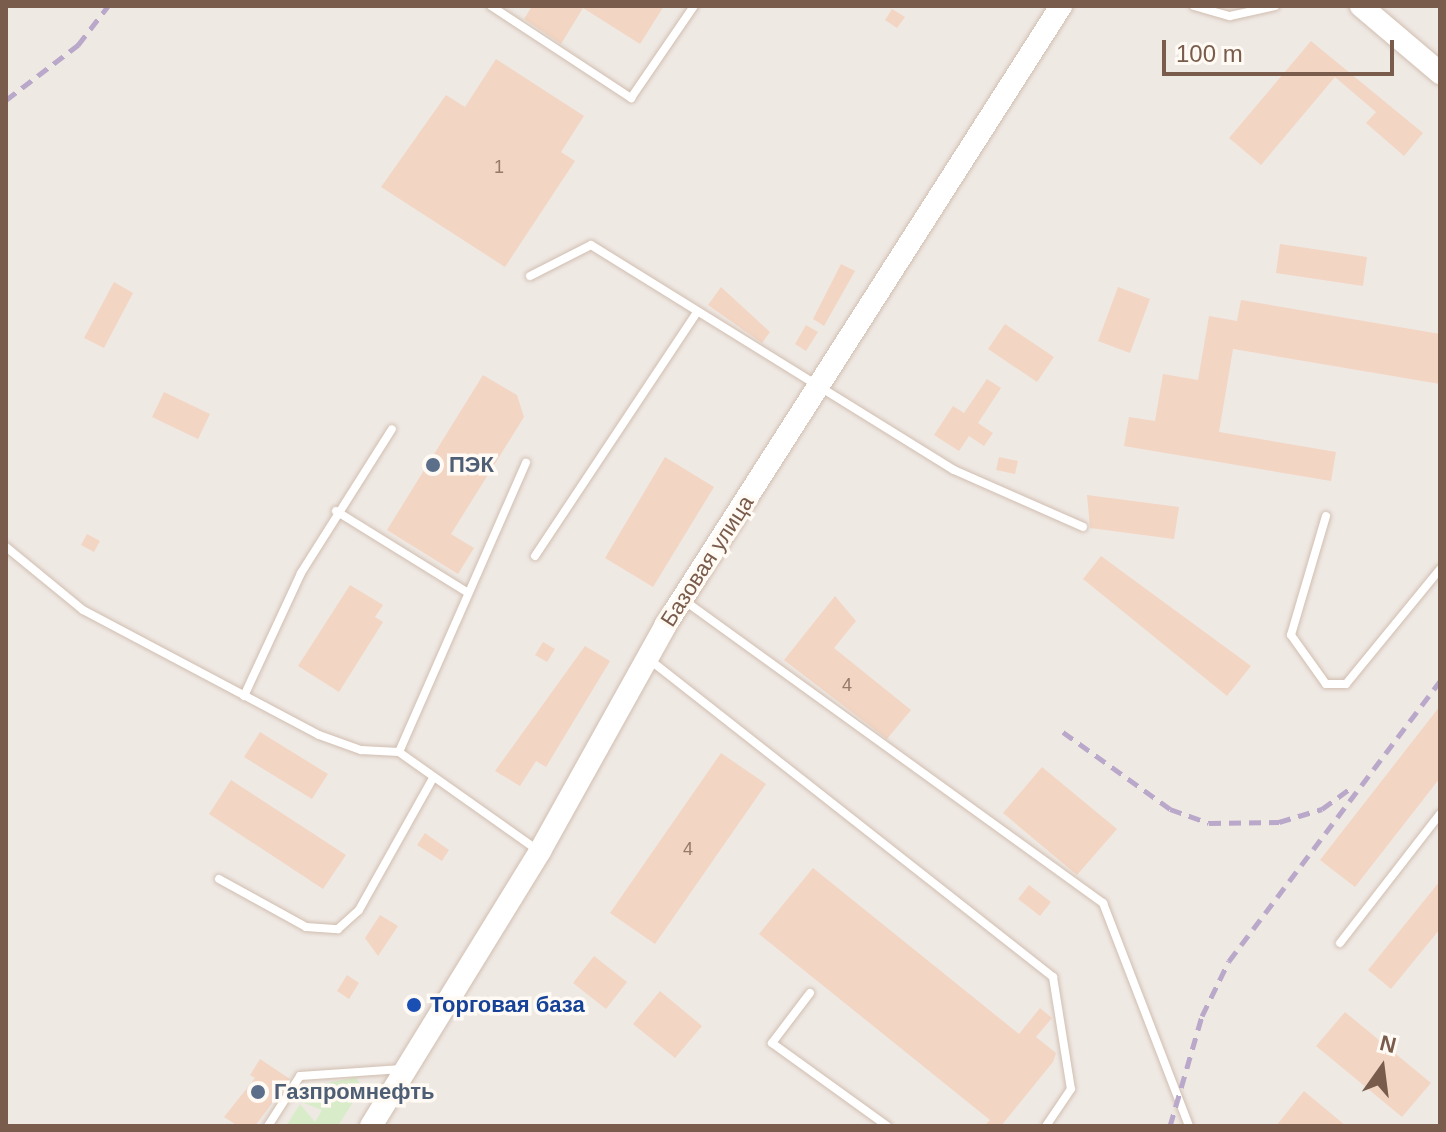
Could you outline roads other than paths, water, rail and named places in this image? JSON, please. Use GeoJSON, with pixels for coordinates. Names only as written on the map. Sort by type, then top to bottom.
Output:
{"type":"FeatureCollection","features":[{"type":"Feature","properties":{"kind":"street","name":"Базовая улица"},"geometry":{"type":"LineString","coordinates":[[371,1126],[540,851],[646,657],[1061,6]]}},
{"type":"Feature","properties":{"kind":"street"},"geometry":{"type":"LineString","coordinates":[[1361,6],[1440,73]]}},
{"type":"Feature","properties":{"kind":"lane"},"geometry":{"type":"LineString","coordinates":[[491,6],[631,98],[694,6]]}},
{"type":"Feature","properties":{"kind":"lane"},"geometry":{"type":"LineString","coordinates":[[1194,6],[1230,16],[1275,6]]}},
{"type":"Feature","properties":{"kind":"lane"},"geometry":{"type":"LineString","coordinates":[[530,276],[591,245],[818,389],[954,470],[1083,527]]}},
{"type":"Feature","properties":{"kind":"lane"},"geometry":{"type":"LineString","coordinates":[[535,556],[697,312]]}},
{"type":"Feature","properties":{"kind":"lane"},"geometry":{"type":"LineString","coordinates":[[244,696],[336,511],[392,429]]}},
{"type":"Feature","properties":{"kind":"lane"},"geometry":{"type":"LineString","coordinates":[[399,752],[465,591],[526,463]]}},
{"type":"Feature","properties":{"kind":"lane"},"geometry":{"type":"LineString","coordinates":[[336,511],[465,591]]}},
{"type":"Feature","properties":{"kind":"lane"},"geometry":{"type":"LineString","coordinates":[[1326,516],[1291,635],[1326,684],[1346,684],[1440,569]]}},
{"type":"Feature","properties":{"kind":"lane"},"geometry":{"type":"LineString","coordinates":[[6,547],[83,610],[244,696],[347,745],[399,752],[432,780],[540,851]]}},
{"type":"Feature","properties":{"kind":"lane"},"geometry":{"type":"LineString","coordinates":[[682,600],[1103,903],[1189,1126]]}},
{"type":"Feature","properties":{"kind":"lane"},"geometry":{"type":"LineString","coordinates":[[646,657],[1053,977],[1071,1089],[1046,1126]]}},
{"type":"Feature","properties":{"kind":"lane"},"geometry":{"type":"LineString","coordinates":[[219,879],[306,927],[338,929],[359,910],[432,780]]}},
{"type":"Feature","properties":{"kind":"lane"},"geometry":{"type":"LineString","coordinates":[[1340,943],[1440,814]]}},
{"type":"Feature","properties":{"kind":"lane"},"geometry":{"type":"LineString","coordinates":[[810,993],[772,1043],[887,1126]]}},
{"type":"Feature","properties":{"kind":"lane"},"geometry":{"type":"LineString","coordinates":[[268,1126],[300,1076],[406,1069]]}},
{"type":"Feature","properties":{"kind":"railway"},"geometry":{"type":"LineString","coordinates":[[6,100],[78,45],[108,6]]}},
{"type":"Feature","properties":{"kind":"railway"},"geometry":{"type":"LineString","coordinates":[[1170,1126],[1202,1016],[1229,961],[1440,681]]}},
{"type":"Feature","properties":{"kind":"railway"},"geometry":{"type":"LineString","coordinates":[[1063,732],[1170,809],[1209,823],[1279,822],[1322,809],[1351,788]]}},
{"type":"Feature","properties":{"kind":"place","name":"ПЭК"},"geometry":{"type":"Point","coordinates":[433,465]}},
{"type":"Feature","properties":{"kind":"place","name":"Торговая база"},"geometry":{"type":"Point","coordinates":[414,1005]}},
{"type":"Feature","properties":{"kind":"place","name":"Газпромнефть"},"geometry":{"type":"Point","coordinates":[258,1092]}}]}
